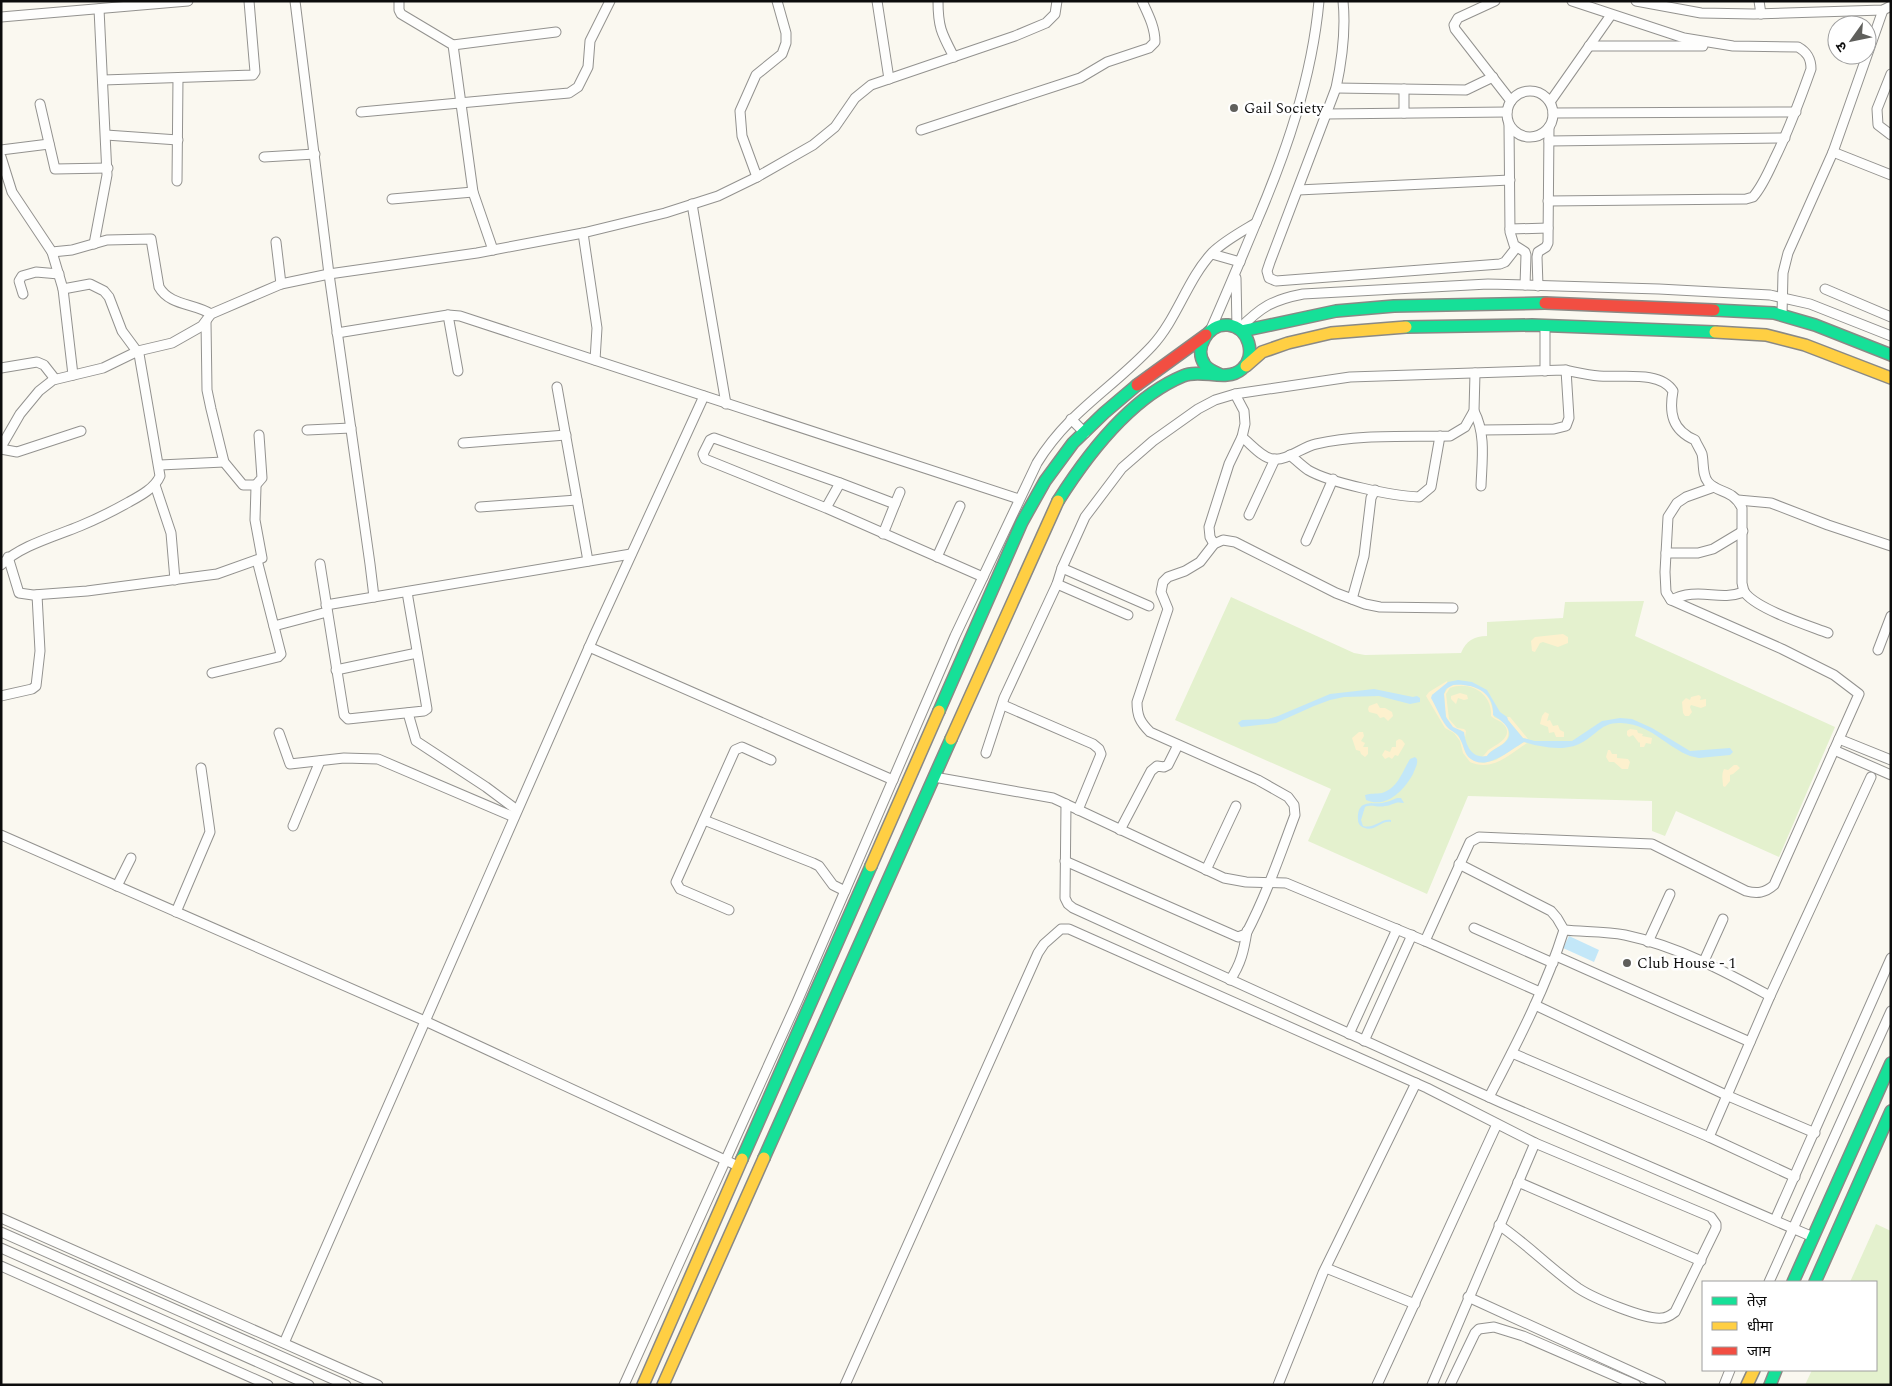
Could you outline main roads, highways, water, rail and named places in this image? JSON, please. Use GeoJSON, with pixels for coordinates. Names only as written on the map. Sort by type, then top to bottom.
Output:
{"type":"FeatureCollection","features":[{"type":"Feature","properties":{"kind":"water"},"geometry":{"type":"Polygon","coordinates":[[[1458,680],[1472,682],[1487,690],[1500,712],[1507,717],[1523,738],[1535,741],[1572,741],[1602,721],[1620,718],[1632,719],[1652,728],[1690,751],[1730,748],[1733,752],[1730,755],[1699,758],[1690,756],[1645,729],[1629,724],[1613,723],[1575,746],[1552,748],[1524,742],[1491,761],[1477,762],[1467,755],[1457,734],[1446,726],[1431,698],[1448,682],[1458,680]],[[1453,685],[1446,689],[1444,694],[1446,717],[1453,727],[1464,732],[1466,742],[1473,753],[1487,756],[1506,742],[1509,737],[1508,729],[1493,715],[1493,707],[1486,695],[1475,688],[1453,685]]]}},
{"type":"Feature","properties":{"kind":"water"},"geometry":{"type":"Polygon","coordinates":[[[1374,689],[1413,697],[1417,696],[1420,698],[1420,702],[1410,704],[1379,696],[1344,697],[1314,706],[1276,723],[1241,727],[1238,723],[1242,720],[1268,719],[1278,716],[1330,694],[1374,689]]]}},
{"type":"Feature","properties":{"kind":"water"},"geometry":{"type":"Polygon","coordinates":[[[1415,757],[1417,763],[1413,774],[1400,792],[1381,802],[1366,800],[1365,795],[1382,793],[1392,787],[1399,779],[1410,759],[1415,757]]]}},
{"type":"Feature","properties":{"kind":"water"},"geometry":{"type":"Polygon","coordinates":[[[1401,798],[1404,803],[1365,807],[1361,820],[1363,826],[1367,827],[1387,820],[1391,820],[1391,822],[1369,829],[1362,827],[1359,824],[1358,814],[1362,806],[1365,804],[1384,803],[1401,798]]]}},
{"type":"Feature","properties":{"kind":"water"},"geometry":{"type":"Polygon","coordinates":[[[1569,936],[1599,950],[1594,962],[1563,948],[1569,936]]]}},
{"type":"Feature","properties":{"kind":"place","name":"Gail Society"},"geometry":{"type":"Point","coordinates":[1234,108]}},
{"type":"Feature","properties":{"kind":"place","name":"Club House - 1"},"geometry":{"type":"Point","coordinates":[1627,963]}}]}
